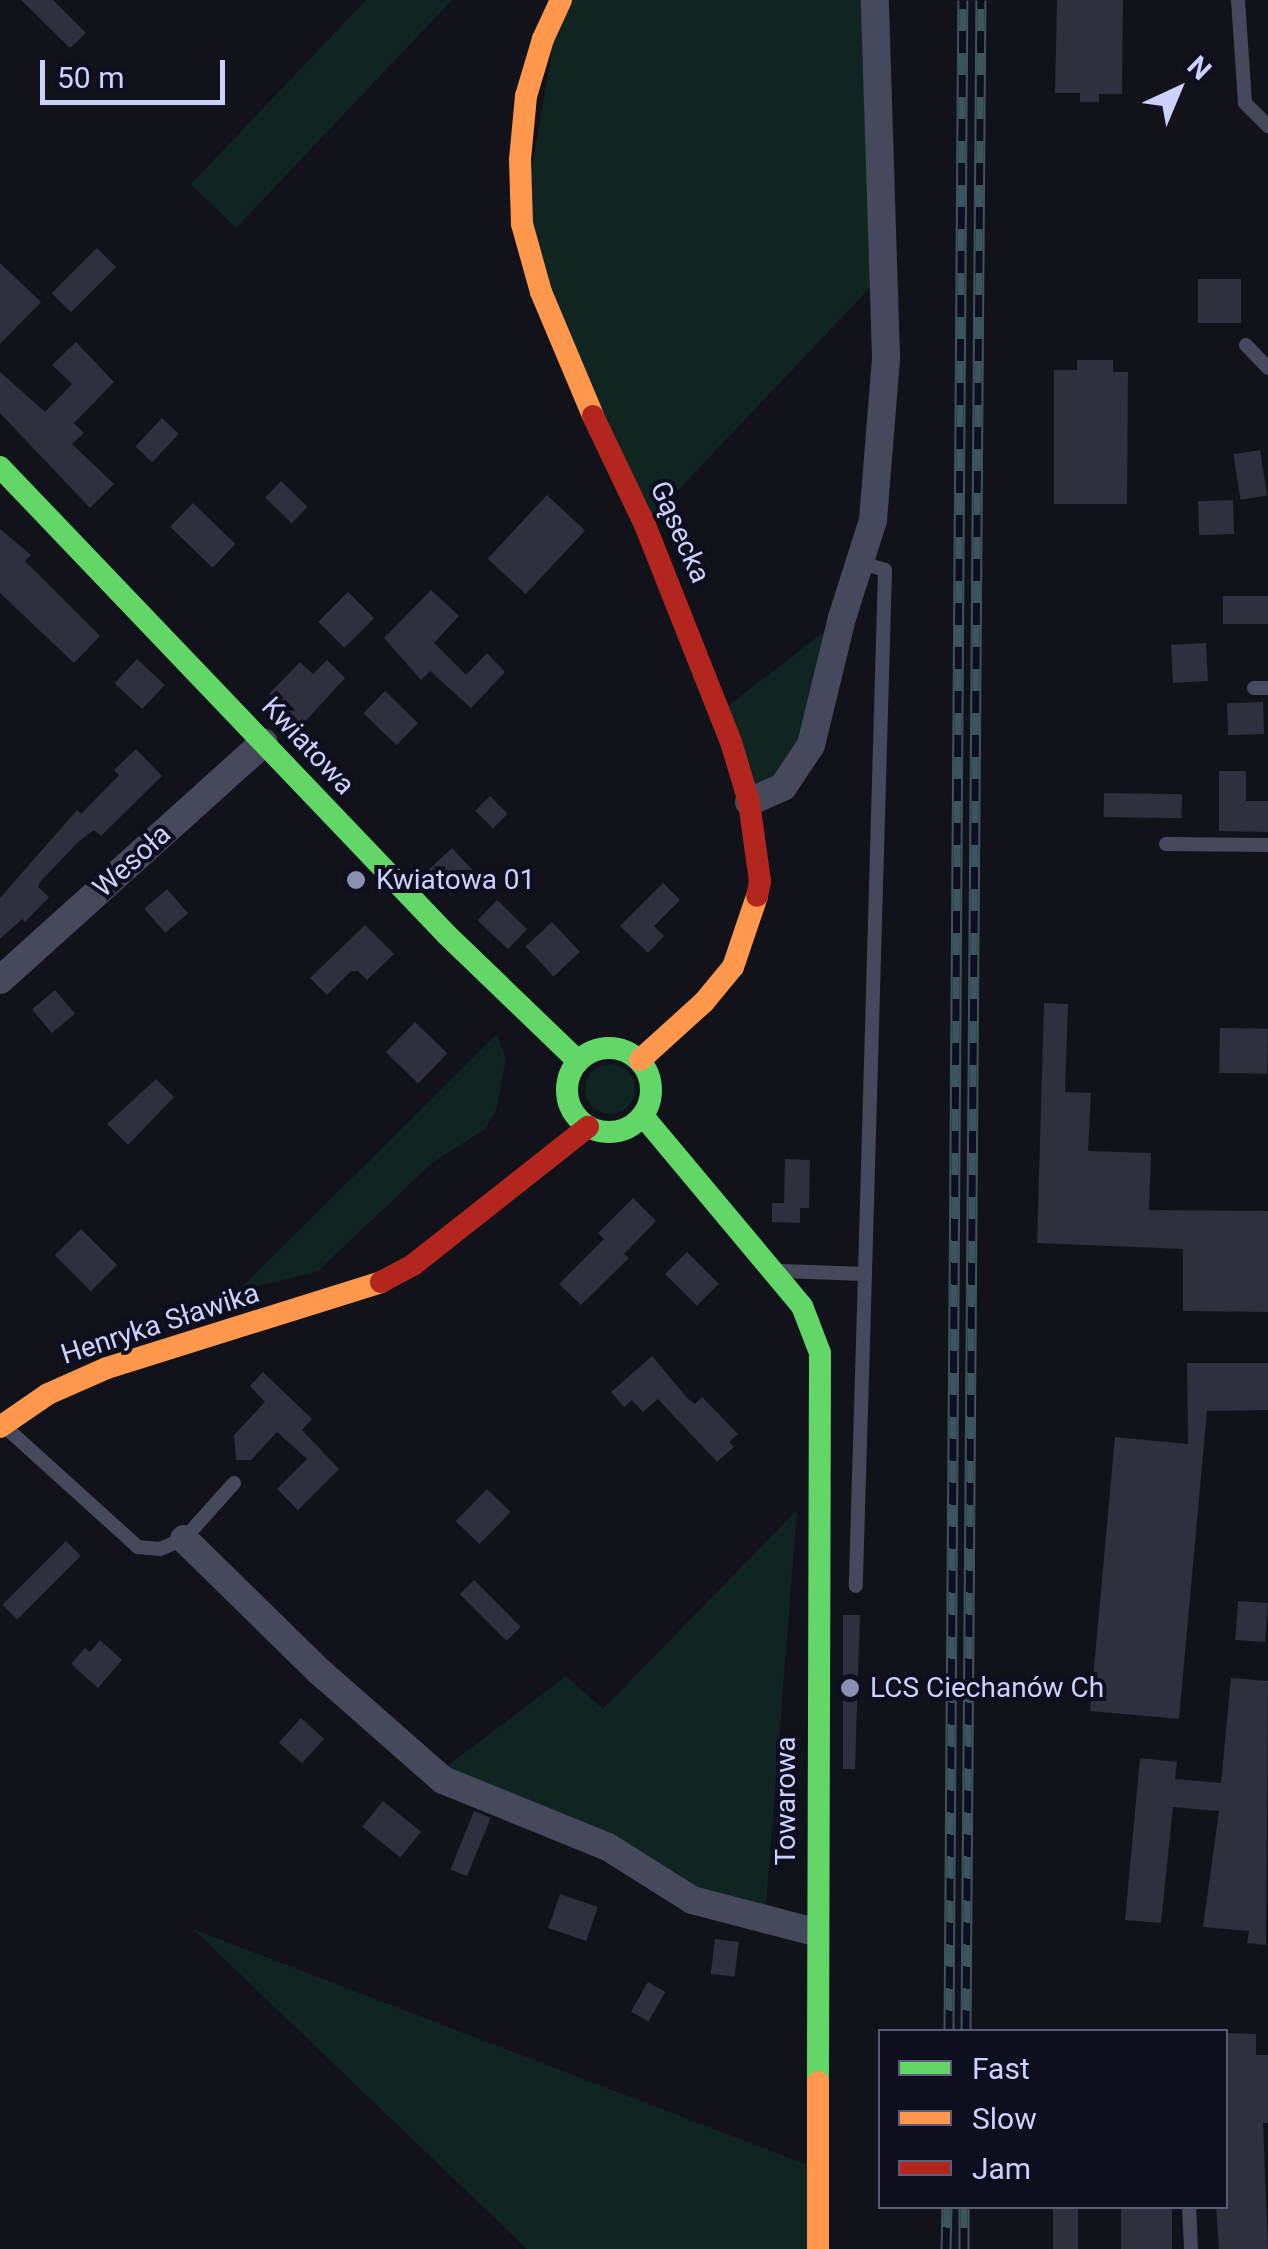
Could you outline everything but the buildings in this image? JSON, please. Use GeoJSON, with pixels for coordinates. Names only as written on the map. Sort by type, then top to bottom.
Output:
{"type":"FeatureCollection","features":[{"type":"Feature","properties":{"kind":"main road","name":"Gąsecka"},"geometry":{"type":"LineString","coordinates":[[561,0],[543,39],[526,96],[520,160],[522,224],[540,292],[685,619],[749,802],[760,880],[750,927],[732,968],[704,1002],[640,1060]]}},
{"type":"Feature","properties":{"kind":"main road","name":"Kwiatowa"},"geometry":{"type":"LineString","coordinates":[[0,468],[446,936],[578,1061]]}},
{"type":"Feature","properties":{"kind":"main road"},"geometry":{"type":"LineString","coordinates":[[607,1048],[620,1048],[640,1060],[652,1094],[643,1116],[612,1132],[588,1127],[561,1114],[578,1061],[607,1048]]}},
{"type":"Feature","properties":{"kind":"main road"},"geometry":{"type":"LineString","coordinates":[[643,1116],[774,1271]]}},
{"type":"Feature","properties":{"kind":"main road","name":"Henryka Sławika"},"geometry":{"type":"LineString","coordinates":[[1,1426],[48,1394],[107,1368],[387,1280],[413,1265],[588,1127]]}},
{"type":"Feature","properties":{"kind":"main road","name":"Henryka Sławika"},"geometry":{"type":"LineString","coordinates":[[347,1291],[412,1235]]}},
{"type":"Feature","properties":{"kind":"main road","name":"Towarowa"},"geometry":{"type":"LineString","coordinates":[[774,1271],[802,1306],[820,1354],[815,1932],[818,2249]]}},
{"type":"Feature","properties":{"kind":"street"},"geometry":{"type":"LineString","coordinates":[[749,802],[783,786],[811,745],[842,618],[874,520],[886,357],[875,0]]}},
{"type":"Feature","properties":{"kind":"street","name":"Wesoła"},"geometry":{"type":"LineString","coordinates":[[0,980],[264,742]]}},
{"type":"Feature","properties":{"kind":"street"},"geometry":{"type":"LineString","coordinates":[[184,1539],[320,1672],[442,1780],[608,1847],[692,1900],[815,1932]]}},
{"type":"Feature","properties":{"kind":"lane"},"geometry":{"type":"LineString","coordinates":[[1238,0],[1245,104],[1268,126]]}},
{"type":"Feature","properties":{"kind":"lane"},"geometry":{"type":"LineString","coordinates":[[1246,346],[1268,368]]}},
{"type":"Feature","properties":{"kind":"lane"},"geometry":{"type":"LineString","coordinates":[[856,1586],[886,570],[862,563]]}},
{"type":"Feature","properties":{"kind":"lane"},"geometry":{"type":"LineString","coordinates":[[1166,844],[1268,845]]}},
{"type":"Feature","properties":{"kind":"lane"},"geometry":{"type":"LineString","coordinates":[[774,1271],[865,1274]]}},
{"type":"Feature","properties":{"kind":"lane"},"geometry":{"type":"LineString","coordinates":[[1,1426],[138,1547],[160,1550],[184,1539],[234,1484]]}},
{"type":"Feature","properties":{"kind":"lane"},"geometry":{"type":"LineString","coordinates":[[1189,2209],[1191,2249]]}},
{"type":"Feature","properties":{"kind":"green space"},"geometry":{"type":"Polygon","coordinates":[[[366,0],[452,0],[236,228],[191,184],[366,0]]]}},
{"type":"Feature","properties":{"kind":"green space"},"geometry":{"type":"Polygon","coordinates":[[[561,0],[875,0],[884,273],[645,525],[522,224],[561,0]]]}},
{"type":"Feature","properties":{"kind":"green space"},"geometry":{"type":"Polygon","coordinates":[[[842,618],[811,745],[749,802],[720,712],[842,618]]]}},
{"type":"Feature","properties":{"kind":"green space"},"geometry":{"type":"Polygon","coordinates":[[[497,1034],[506,1059],[496,1110],[485,1129],[432,1163],[318,1271],[238,1291],[497,1034]]]}},
{"type":"Feature","properties":{"kind":"green space"},"geometry":{"type":"Polygon","coordinates":[[[610,1064],[628,1071],[635,1089],[628,1107],[610,1114],[592,1107],[585,1089],[592,1071],[610,1064]]]}},
{"type":"Feature","properties":{"kind":"green space"},"geometry":{"type":"Polygon","coordinates":[[[797,1510],[765,1917],[707,1896],[442,1770],[566,1676],[603,1709],[797,1510]]]}},
{"type":"Feature","properties":{"kind":"green space"},"geometry":{"type":"Polygon","coordinates":[[[193,1929],[818,2169],[818,2249],[527,2249],[193,1929]]]}},
{"type":"Feature","properties":{"kind":"railway"},"geometry":{"type":"LineString","coordinates":[[949,2029],[963,0]]}},
{"type":"Feature","properties":{"kind":"railway"},"geometry":{"type":"LineString","coordinates":[[966,2029],[981,0]]}},
{"type":"Feature","properties":{"kind":"railway"},"geometry":{"type":"LineString","coordinates":[[946,2249],[947,2209]]}},
{"type":"Feature","properties":{"kind":"railway"},"geometry":{"type":"LineString","coordinates":[[964,2209],[964,2249]]}},
{"type":"Feature","properties":{"kind":"traffic: fast"},"geometry":{"type":"LineString","coordinates":[[0,467],[447,935],[578,1061]]}},
{"type":"Feature","properties":{"kind":"traffic: fast"},"geometry":{"type":"LineString","coordinates":[[601,1048],[617,1048],[633,1055],[644,1066],[651,1090],[648,1106],[639,1120],[617,1132],[601,1132],[585,1125],[574,1114],[567,1098],[567,1082],[574,1066],[585,1055],[601,1048]]}},
{"type":"Feature","properties":{"kind":"traffic: fast"},"geometry":{"type":"LineString","coordinates":[[643,1116],[802,1306],[820,1353],[818,2082]]}},
{"type":"Feature","properties":{"kind":"traffic: slow"},"geometry":{"type":"LineString","coordinates":[[561,0],[543,39],[526,96],[520,160],[522,224],[541,292],[593,416]]}},
{"type":"Feature","properties":{"kind":"traffic: slow"},"geometry":{"type":"LineString","coordinates":[[640,1060],[704,1002],[733,967],[757,896]]}},
{"type":"Feature","properties":{"kind":"traffic: slow"},"geometry":{"type":"LineString","coordinates":[[0,1427],[48,1394],[107,1368],[381,1282]]}},
{"type":"Feature","properties":{"kind":"traffic: slow"},"geometry":{"type":"LineString","coordinates":[[818,2082],[818,2249]]}},
{"type":"Feature","properties":{"kind":"traffic: jam"},"geometry":{"type":"LineString","coordinates":[[593,416],[645,525],[731,742],[749,802],[760,881],[757,896]]}},
{"type":"Feature","properties":{"kind":"traffic: jam"},"geometry":{"type":"LineString","coordinates":[[381,1282],[413,1265],[588,1127]]}},
{"type":"Feature","properties":{"kind":"place","name":"Kwiatowa 01"},"geometry":{"type":"Point","coordinates":[356,880]}},
{"type":"Feature","properties":{"kind":"place","name":"LCS Ciechanów Ch"},"geometry":{"type":"Point","coordinates":[850,1688]}}]}
